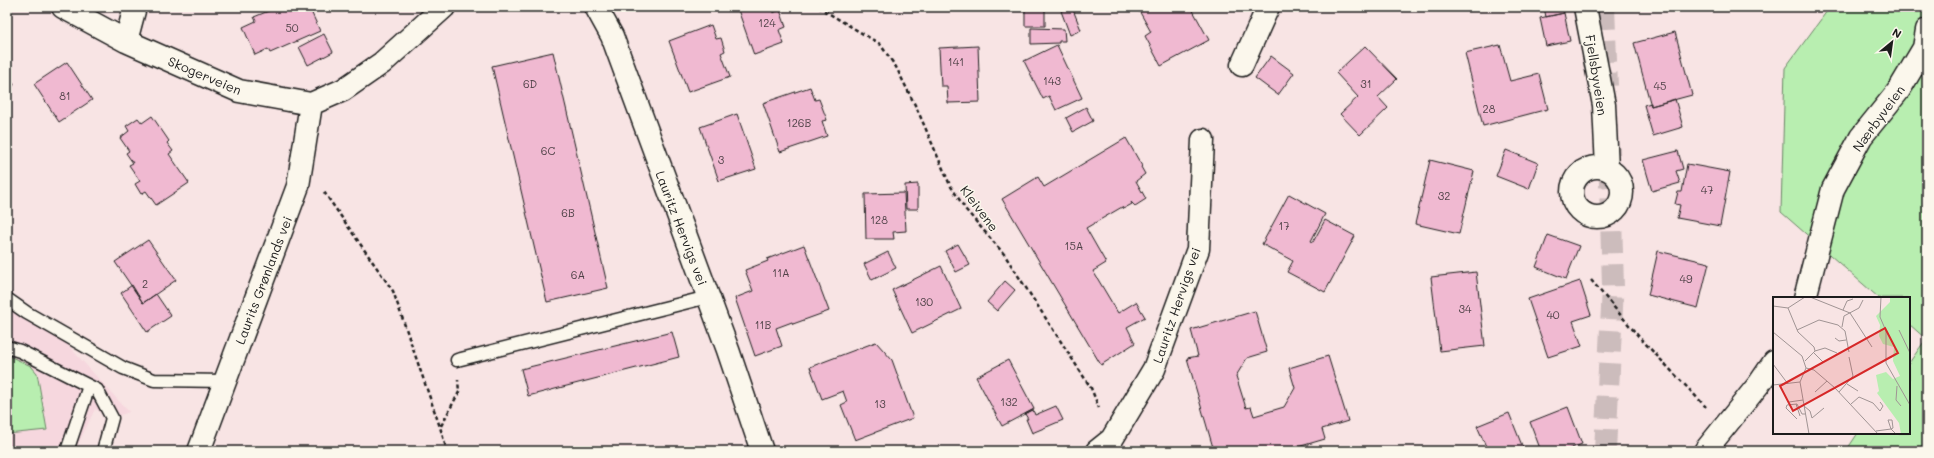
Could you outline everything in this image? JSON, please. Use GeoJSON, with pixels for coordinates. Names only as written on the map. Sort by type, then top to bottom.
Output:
{"type":"FeatureCollection","features":[{"type":"Feature","properties":{"kind":"street","name":"Skogerveien"},"geometry":{"type":"LineString","coordinates":[[63,7],[126,41],[240,91],[310,104]]}},
{"type":"Feature","properties":{"kind":"street"},"geometry":{"type":"LineString","coordinates":[[126,41],[135,7]]}},
{"type":"Feature","properties":{"kind":"street"},"geometry":{"type":"LineString","coordinates":[[310,104],[343,90],[382,62],[444,7]]}},
{"type":"Feature","properties":{"kind":"street","name":"Lauritz Hervigs vei"},"geometry":{"type":"LineString","coordinates":[[596,7],[612,36],[708,297],[762,451]]}},
{"type":"Feature","properties":{"kind":"street"},"geometry":{"type":"LineString","coordinates":[[1242,65],[1268,7]]}},
{"type":"Feature","properties":{"kind":"street","name":"Fjellsbyveien"},"geometry":{"type":"LineString","coordinates":[[1585,7],[1604,105],[1606,168]]}},
{"type":"Feature","properties":{"kind":"street","name":"Nærbyveien"},"geometry":{"type":"LineString","coordinates":[[1805,297],[1833,189],[1861,137],[1899,90],[1924,48],[1927,30]]}},
{"type":"Feature","properties":{"kind":"street","name":"Laurits Grønlands vei"},"geometry":{"type":"LineString","coordinates":[[199,451],[298,186],[310,104]]}},
{"type":"Feature","properties":{"kind":"street","name":"Lauritz Hervigs vei"},"geometry":{"type":"LineString","coordinates":[[1104,445],[1154,369],[1198,249],[1203,140]]}},
{"type":"Feature","properties":{"kind":"street"},"geometry":{"type":"LineString","coordinates":[[1705,451],[1773,363]]}},
{"type":"Feature","properties":{"kind":"lane"},"geometry":{"type":"LineString","coordinates":[[457,360],[708,297]]}},
{"type":"Feature","properties":{"kind":"lane"},"geometry":{"type":"LineString","coordinates":[[7,299],[27,313],[123,368],[154,380],[224,381]]}},
{"type":"Feature","properties":{"kind":"lane"},"geometry":{"type":"LineString","coordinates":[[7,347],[20,351],[97,390],[112,418],[103,451]]}},
{"type":"Feature","properties":{"kind":"lane"},"geometry":{"type":"LineString","coordinates":[[66,451],[89,386]]}},
{"type":"Feature","properties":{"kind":"path","name":"Kleivene"},"geometry":{"type":"LineString","coordinates":[[818,7],[880,44],[896,66],[918,111],[950,185],[966,210],[1004,254],[1091,388],[1104,445]]}},
{"type":"Feature","properties":{"kind":"path"},"geometry":{"type":"LineString","coordinates":[[322,188],[393,291],[447,451]]}},
{"type":"Feature","properties":{"kind":"path"},"geometry":{"type":"LineString","coordinates":[[1591,280],[1640,338],[1725,427]]}},
{"type":"Feature","properties":{"kind":"path"},"geometry":{"type":"LineString","coordinates":[[440,427],[460,392],[457,360]]}},
{"type":"Feature","properties":{"kind":"shaded area"},"geometry":{"type":"Polygon","coordinates":[[[7,307],[55,331],[129,412],[112,418],[95,409],[75,451],[7,451],[7,307]]]}},
{"type":"Feature","properties":{"kind":"green space"},"geometry":{"type":"Polygon","coordinates":[[[1830,7],[1927,7],[1927,451],[1846,451],[1857,434],[1910,434],[1910,362],[1926,339],[1910,325],[1910,297],[1878,297],[1781,212],[1785,68],[1830,7]]]}},
{"type":"Feature","properties":{"kind":"green space"},"geometry":{"type":"Polygon","coordinates":[[[7,355],[31,366],[37,373],[47,430],[7,434],[7,355]]]}},
{"type":"Feature","properties":{"kind":"building"},"geometry":{"type":"Polygon","coordinates":[[[278,7],[309,7],[320,31],[270,53],[268,49],[255,55],[243,27],[256,21],[254,17],[278,7]]]}},
{"type":"Feature","properties":{"kind":"building"},"geometry":{"type":"Polygon","coordinates":[[[737,7],[771,7],[773,13],[780,10],[786,27],[779,30],[784,44],[754,55],[737,7]]]}},
{"type":"Feature","properties":{"kind":"building"},"geometry":{"type":"Polygon","coordinates":[[[972,7],[1007,7],[1007,11],[973,11],[972,7]]]}},
{"type":"Feature","properties":{"kind":"building"},"geometry":{"type":"Polygon","coordinates":[[[1025,7],[1045,7],[1045,26],[1025,26],[1025,7]]]}},
{"type":"Feature","properties":{"kind":"building"},"geometry":{"type":"Polygon","coordinates":[[[1072,7],[1081,30],[1070,35],[1061,11],[1072,7]]]}},
{"type":"Feature","properties":{"kind":"building"},"geometry":{"type":"Polygon","coordinates":[[[1137,7],[1191,7],[1209,40],[1161,66],[1145,36],[1151,32],[1137,7]]]}},
{"type":"Feature","properties":{"kind":"building"},"geometry":{"type":"Polygon","coordinates":[[[1544,7],[1563,7],[1564,13],[1546,17],[1544,7]]]}},
{"type":"Feature","properties":{"kind":"building"},"geometry":{"type":"Polygon","coordinates":[[[1564,13],[1570,41],[1546,46],[1540,18],[1564,13]]]}},
{"type":"Feature","properties":{"kind":"building"},"geometry":{"type":"Polygon","coordinates":[[[711,25],[716,39],[721,38],[725,51],[721,53],[730,77],[688,92],[669,41],[711,25]]]}},
{"type":"Feature","properties":{"kind":"building"},"geometry":{"type":"Polygon","coordinates":[[[1031,28],[1064,29],[1065,41],[1059,41],[1059,43],[1031,44],[1031,28]]]}},
{"type":"Feature","properties":{"kind":"building"},"geometry":{"type":"Polygon","coordinates":[[[1675,32],[1692,95],[1651,106],[1634,43],[1675,32]]]}},
{"type":"Feature","properties":{"kind":"building"},"geometry":{"type":"Polygon","coordinates":[[[324,34],[333,52],[308,65],[299,47],[324,34]]]}},
{"type":"Feature","properties":{"kind":"building"},"geometry":{"type":"Polygon","coordinates":[[[1057,45],[1082,98],[1056,110],[1049,96],[1043,99],[1024,61],[1057,45]]]}},
{"type":"Feature","properties":{"kind":"building"},"geometry":{"type":"Polygon","coordinates":[[[1500,45],[1510,81],[1539,74],[1548,109],[1483,126],[1465,53],[1500,45]]]}},
{"type":"Feature","properties":{"kind":"building"},"geometry":{"type":"Polygon","coordinates":[[[978,46],[980,102],[948,103],[947,86],[941,86],[939,48],[978,46]]]}},
{"type":"Feature","properties":{"kind":"building"},"geometry":{"type":"Polygon","coordinates":[[[1365,46],[1397,79],[1378,97],[1388,108],[1360,135],[1340,114],[1358,97],[1336,73],[1365,46]]]}},
{"type":"Feature","properties":{"kind":"building"},"geometry":{"type":"Polygon","coordinates":[[[553,52],[608,288],[547,302],[492,66],[553,52]]]}},
{"type":"Feature","properties":{"kind":"building"},"geometry":{"type":"Polygon","coordinates":[[[1271,56],[1294,73],[1278,95],[1255,78],[1271,56]]]}},
{"type":"Feature","properties":{"kind":"building"},"geometry":{"type":"Polygon","coordinates":[[[67,62],[92,100],[59,122],[34,84],[67,62]]]}},
{"type":"Feature","properties":{"kind":"building"},"geometry":{"type":"Polygon","coordinates":[[[7,80],[14,84],[7,97],[7,80]]]}},
{"type":"Feature","properties":{"kind":"building"},"geometry":{"type":"Polygon","coordinates":[[[810,87],[815,100],[819,99],[827,120],[822,121],[827,136],[780,152],[763,103],[810,87]]]}},
{"type":"Feature","properties":{"kind":"building"},"geometry":{"type":"Polygon","coordinates":[[[1675,99],[1683,127],[1653,136],[1644,105],[1651,103],[1651,106],[1675,99]]]}},
{"type":"Feature","properties":{"kind":"building"},"geometry":{"type":"Polygon","coordinates":[[[1086,107],[1093,121],[1073,132],[1066,118],[1086,107]]]}},
{"type":"Feature","properties":{"kind":"building"},"geometry":{"type":"Polygon","coordinates":[[[737,114],[756,169],[719,181],[700,127],[737,114]]]}},
{"type":"Feature","properties":{"kind":"building"},"geometry":{"type":"Polygon","coordinates":[[[152,116],[169,141],[167,143],[173,151],[169,154],[189,183],[156,205],[146,191],[141,194],[135,184],[140,181],[129,165],[133,163],[126,153],[129,151],[120,138],[129,131],[126,126],[138,118],[142,123],[152,116]]]}},
{"type":"Feature","properties":{"kind":"building"},"geometry":{"type":"Polygon","coordinates":[[[1126,138],[1145,174],[1136,181],[1146,199],[1135,206],[1131,202],[1132,204],[1123,209],[1122,207],[1086,228],[1106,263],[1093,271],[1118,313],[1136,302],[1145,317],[1127,327],[1135,343],[1101,365],[1002,199],[1038,177],[1044,187],[1126,138]]]}},
{"type":"Feature","properties":{"kind":"building"},"geometry":{"type":"Polygon","coordinates":[[[1506,150],[1538,163],[1529,189],[1496,176],[1506,150]]]}},
{"type":"Feature","properties":{"kind":"building"},"geometry":{"type":"Polygon","coordinates":[[[1678,151],[1683,169],[1676,171],[1680,183],[1652,191],[1643,160],[1678,151]]]}},
{"type":"Feature","properties":{"kind":"building"},"geometry":{"type":"Polygon","coordinates":[[[1430,160],[1474,171],[1459,234],[1415,224],[1430,160]]]}},
{"type":"Feature","properties":{"kind":"building"},"geometry":{"type":"Polygon","coordinates":[[[1687,164],[1730,172],[1720,226],[1677,218],[1680,205],[1675,204],[1678,192],[1682,192],[1687,164]]]}},
{"type":"Feature","properties":{"kind":"building"},"geometry":{"type":"Polygon","coordinates":[[[918,184],[918,209],[906,209],[905,185],[918,184]]]}},
{"type":"Feature","properties":{"kind":"building"},"geometry":{"type":"Polygon","coordinates":[[[904,193],[906,231],[893,232],[894,239],[866,239],[865,194],[904,193]]]}},
{"type":"Feature","properties":{"kind":"building"},"geometry":{"type":"Polygon","coordinates":[[[1289,194],[1325,214],[1311,241],[1313,242],[1325,220],[1355,236],[1325,292],[1287,272],[1293,261],[1262,244],[1289,194]]]}},
{"type":"Feature","properties":{"kind":"building"},"geometry":{"type":"Polygon","coordinates":[[[1548,235],[1579,246],[1566,279],[1536,267],[1548,235]]]}},
{"type":"Feature","properties":{"kind":"building"},"geometry":{"type":"Polygon","coordinates":[[[148,240],[176,280],[143,303],[115,262],[148,240]]]}},
{"type":"Feature","properties":{"kind":"building"},"geometry":{"type":"Polygon","coordinates":[[[958,244],[970,265],[956,272],[945,251],[958,244]]]}},
{"type":"Feature","properties":{"kind":"building"},"geometry":{"type":"Polygon","coordinates":[[[804,245],[829,311],[793,324],[792,322],[776,328],[782,346],[755,356],[735,298],[753,291],[745,270],[768,261],[767,259],[804,245]]]}},
{"type":"Feature","properties":{"kind":"building"},"geometry":{"type":"Polygon","coordinates":[[[1658,251],[1709,263],[1698,308],[1648,295],[1658,251]]]}},
{"type":"Feature","properties":{"kind":"building"},"geometry":{"type":"Polygon","coordinates":[[[888,252],[896,268],[872,280],[864,264],[888,252]]]}},
{"type":"Feature","properties":{"kind":"building"},"geometry":{"type":"Polygon","coordinates":[[[941,266],[961,309],[912,333],[892,290],[941,266]]]}},
{"type":"Feature","properties":{"kind":"building"},"geometry":{"type":"Polygon","coordinates":[[[1476,272],[1485,346],[1440,351],[1431,277],[1476,272]]]}},
{"type":"Feature","properties":{"kind":"building"},"geometry":{"type":"Polygon","coordinates":[[[1005,281],[1015,290],[997,311],[987,302],[1005,281]]]}},
{"type":"Feature","properties":{"kind":"building"},"geometry":{"type":"Polygon","coordinates":[[[1580,281],[1591,315],[1573,321],[1582,346],[1548,357],[1528,299],[1580,281]]]}},
{"type":"Feature","properties":{"kind":"building"},"geometry":{"type":"Polygon","coordinates":[[[132,285],[143,303],[156,294],[171,316],[147,332],[121,293],[132,285]]]}},
{"type":"Feature","properties":{"kind":"building"},"geometry":{"type":"Polygon","coordinates":[[[1255,311],[1267,352],[1247,358],[1236,376],[1246,408],[1251,407],[1254,416],[1284,407],[1295,388],[1289,368],[1328,356],[1348,421],[1322,429],[1325,439],[1284,451],[1214,451],[1187,358],[1198,356],[1191,330],[1255,311]]]}},
{"type":"Feature","properties":{"kind":"building"},"geometry":{"type":"Polygon","coordinates":[[[672,332],[679,357],[528,396],[521,369],[672,332]]]}},
{"type":"Feature","properties":{"kind":"building"},"geometry":{"type":"Polygon","coordinates":[[[876,342],[892,360],[913,418],[855,440],[841,405],[847,402],[843,391],[822,399],[810,367],[876,342]]]}},
{"type":"Feature","properties":{"kind":"building"},"geometry":{"type":"Polygon","coordinates":[[[1008,360],[1034,409],[1002,426],[976,377],[1008,360]]]}},
{"type":"Feature","properties":{"kind":"building"},"geometry":{"type":"Polygon","coordinates":[[[1056,406],[1063,420],[1032,433],[1025,414],[1033,410],[1035,415],[1056,406]]]}},
{"type":"Feature","properties":{"kind":"building"},"geometry":{"type":"Polygon","coordinates":[[[1568,407],[1582,444],[1564,451],[1541,451],[1530,422],[1568,407]]]}},
{"type":"Feature","properties":{"kind":"building"},"geometry":{"type":"Polygon","coordinates":[[[1509,413],[1523,448],[1516,451],[1488,451],[1477,426],[1509,413]]]}},
{"type":"Feature","properties":{"kind":"tunnel"},"geometry":{"type":"LineString","coordinates":[[1604,7],[1607,86]]}},
{"type":"Feature","properties":{"kind":"tunnel"},"geometry":{"type":"LineString","coordinates":[[1605,451],[1613,287],[1609,148]]}}]}
